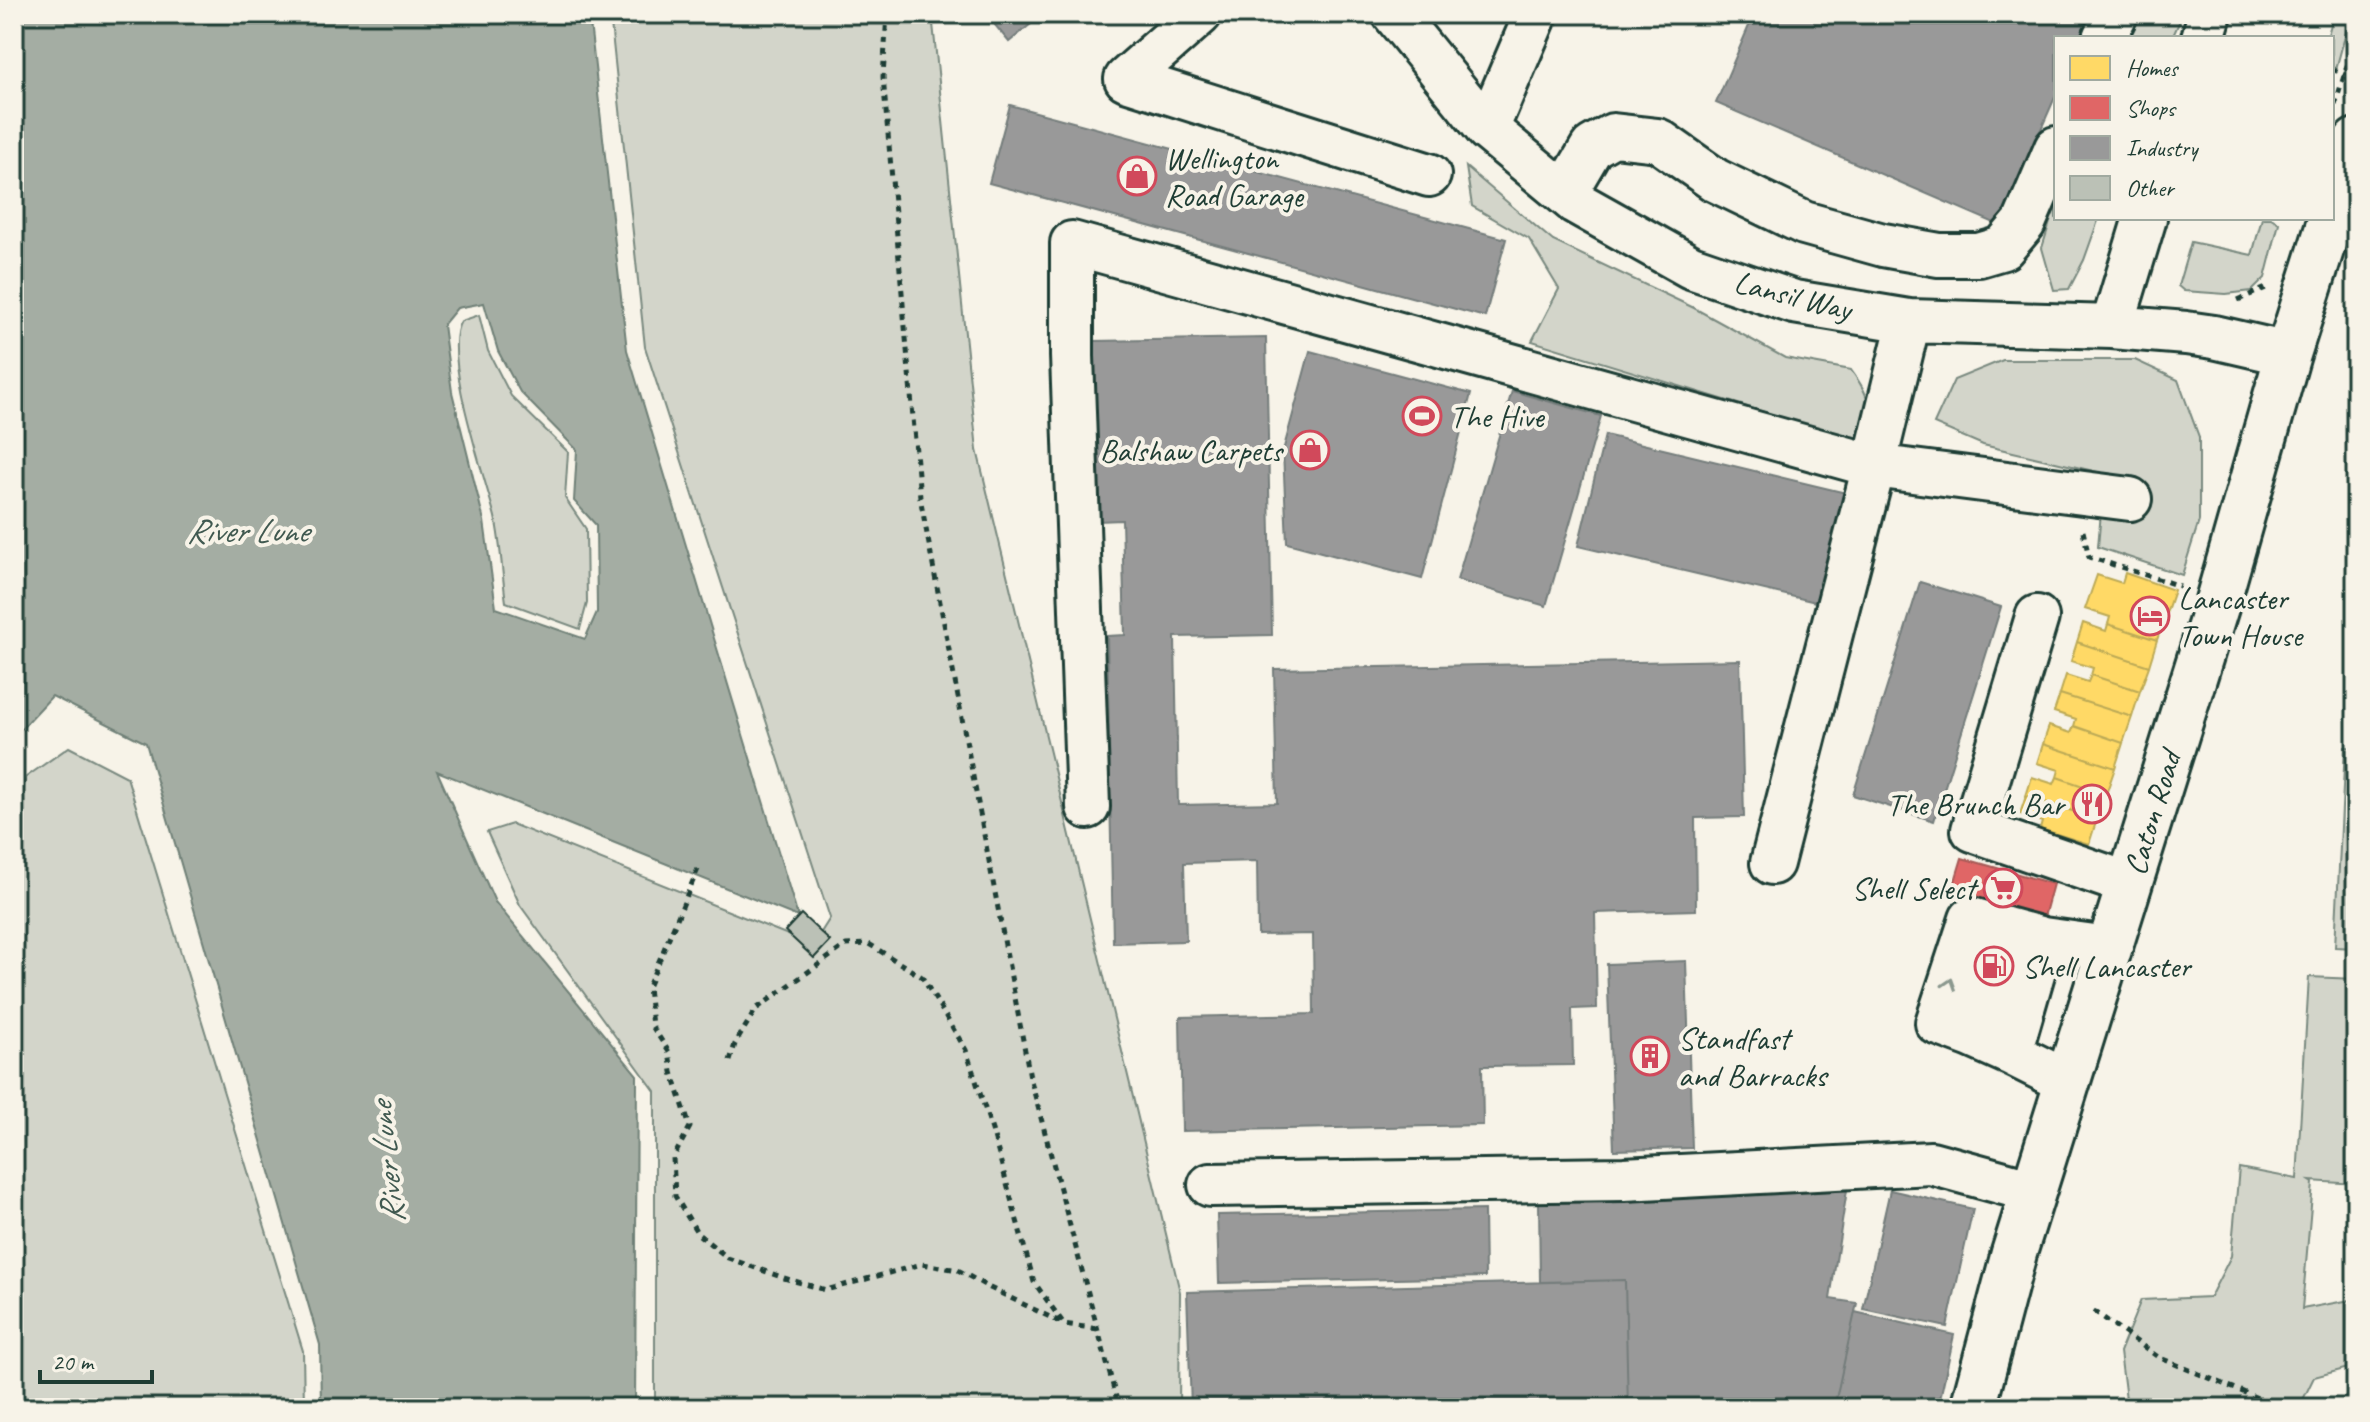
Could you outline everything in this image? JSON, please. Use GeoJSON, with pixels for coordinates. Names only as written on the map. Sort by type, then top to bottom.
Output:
{"type":"FeatureCollection","features":[{"type":"Feature","properties":{"kind":"main road","name":"Caton Road"},"geometry":{"type":"LineString","coordinates":[[2334,211],[2356,141]]}},
{"type":"Feature","properties":{"kind":"main road","name":"Caton Road"},"geometry":{"type":"LineString","coordinates":[[1973,1408],[2033,1191],[2219,598],[2288,354],[2331,220]]}},
{"type":"Feature","properties":{"kind":"street"},"geometry":{"type":"LineString","coordinates":[[1200,14],[1126,79],[1429,175]]}},
{"type":"Feature","properties":{"kind":"street","name":"Lansil Way"},"geometry":{"type":"LineString","coordinates":[[1394,14],[1487,129],[1575,202],[1691,267],[1794,302],[1909,321],[2112,327],[2214,337],[2288,354]]}},
{"type":"Feature","properties":{"kind":"street"},"geometry":{"type":"LineString","coordinates":[[1487,129],[1536,14]]}},
{"type":"Feature","properties":{"kind":"street"},"geometry":{"type":"LineString","coordinates":[[2105,36],[2116,14]]}},
{"type":"Feature","properties":{"kind":"street"},"geometry":{"type":"LineString","coordinates":[[1565,193],[1592,147],[1613,135],[1658,140],[1715,180],[1804,223],[1883,245],[1939,255],[1979,255],[2003,248],[2024,223],[2054,153]]}},
{"type":"Feature","properties":{"kind":"street"},"geometry":{"type":"LineString","coordinates":[[2112,327],[2144,220]]}},
{"type":"Feature","properties":{"kind":"street"},"geometry":{"type":"LineString","coordinates":[[1088,807],[1072,356],[1072,243],[1874,466],[2130,499]]}},
{"type":"Feature","properties":{"kind":"street"},"geometry":{"type":"LineString","coordinates":[[1772,863],[1909,321]]}},
{"type":"Feature","properties":{"kind":"street"},"geometry":{"type":"LineString","coordinates":[[2037,617],[1973,830],[2129,884]]}},
{"type":"Feature","properties":{"kind":"street"},"geometry":{"type":"LineString","coordinates":[[2024,934],[2109,948]]}},
{"type":"Feature","properties":{"kind":"street"},"geometry":{"type":"LineString","coordinates":[[2024,934],[1972,1036],[2068,1082]]}},
{"type":"Feature","properties":{"kind":"street"},"geometry":{"type":"LineString","coordinates":[[2010,1053],[2024,934]]}},
{"type":"Feature","properties":{"kind":"street"},"geometry":{"type":"LineString","coordinates":[[1210,1185],[1624,1179],[1931,1163],[2033,1191]]}},
{"type":"Feature","properties":{"kind":"path"},"geometry":{"type":"LineString","coordinates":[[887,14],[883,77],[920,497],[1030,1077],[1116,1397],[1116,1408]]}},
{"type":"Feature","properties":{"kind":"path"},"geometry":{"type":"LineString","coordinates":[[2334,108],[2356,37]]}},
{"type":"Feature","properties":{"kind":"path"},"geometry":{"type":"LineString","coordinates":[[2334,70],[2346,75]]}},
{"type":"Feature","properties":{"kind":"path"},"geometry":{"type":"LineString","coordinates":[[2226,300],[2240,300],[2265,289],[2273,280]]}},
{"type":"Feature","properties":{"kind":"path"},"geometry":{"type":"LineString","coordinates":[[2073,492],[2089,557],[2219,598]]}},
{"type":"Feature","properties":{"kind":"path"},"geometry":{"type":"LineString","coordinates":[[698,869],[648,987],[652,1026],[669,1052],[672,1072],[690,1127],[673,1158],[675,1196],[698,1234],[728,1258],[826,1290],[922,1264],[958,1270],[1064,1324],[1098,1329]]}},
{"type":"Feature","properties":{"kind":"path"},"geometry":{"type":"LineString","coordinates":[[730,1061],[735,1044],[756,1009],[846,945],[869,944],[922,977],[966,1050],[992,1130],[1034,1282],[1064,1324]]}},
{"type":"Feature","properties":{"kind":"path"},"geometry":{"type":"LineString","coordinates":[[2094,1311],[2158,1357],[2282,1408]]}},
{"type":"Feature","properties":{"kind":"shaded area"},"geometry":{"type":"Polygon","coordinates":[[[610,14],[932,14],[977,450],[1180,1292],[1179,1408],[655,1408],[655,1091],[520,905],[487,832],[512,824],[813,945],[830,918],[645,347],[610,14]]]}},
{"type":"Feature","properties":{"kind":"shaded area"},"geometry":{"type":"Polygon","coordinates":[[[2134,14],[2183,14],[2173,36],[2125,36],[2134,14]]]}},
{"type":"Feature","properties":{"kind":"shaded area"},"geometry":{"type":"Polygon","coordinates":[[[2334,14],[2351,14],[2336,69],[2334,36],[2328,36],[2334,14]]]}},
{"type":"Feature","properties":{"kind":"shaded area"},"geometry":{"type":"Polygon","coordinates":[[[1466,167],[1553,241],[1694,308],[1785,358],[1851,370],[1868,404],[1867,420],[1859,441],[1532,341],[1559,289],[1529,239],[1472,206],[1466,167]]]}},
{"type":"Feature","properties":{"kind":"shaded area"},"geometry":{"type":"Polygon","coordinates":[[[2054,209],[2054,220],[2098,220],[2084,260],[2069,289],[2054,290],[2042,248],[2054,209]]]}},
{"type":"Feature","properties":{"kind":"shaded area"},"geometry":{"type":"Polygon","coordinates":[[[2261,220],[2279,223],[2265,278],[2252,291],[2226,294],[2184,291],[2178,286],[2191,242],[2252,255],[2261,220]]]}},
{"type":"Feature","properties":{"kind":"shaded area"},"geometry":{"type":"Polygon","coordinates":[[[479,315],[488,351],[511,396],[568,452],[565,498],[586,529],[587,603],[580,629],[506,602],[495,517],[467,416],[456,360],[456,337],[461,321],[479,315]]]}},
{"type":"Feature","properties":{"kind":"shaded area"},"geometry":{"type":"Polygon","coordinates":[[[2003,360],[2135,360],[2178,380],[2199,437],[2199,521],[2182,575],[2098,547],[2102,500],[2098,472],[1983,445],[1934,424],[1954,380],[2003,360]]]}},
{"type":"Feature","properties":{"kind":"shaded area"},"geometry":{"type":"Polygon","coordinates":[[[69,747],[127,777],[303,1351],[304,1408],[14,1408],[14,829],[26,777],[69,747]]]}},
{"type":"Feature","properties":{"kind":"shaded area"},"geometry":{"type":"Polygon","coordinates":[[[2345,747],[2356,748],[2356,948],[2335,947],[2345,747]]]}},
{"type":"Feature","properties":{"kind":"shaded area"},"geometry":{"type":"Polygon","coordinates":[[[2309,977],[2356,979],[2356,1184],[2310,1181],[2313,1183],[2302,1309],[2356,1299],[2356,1366],[2314,1377],[2299,1408],[2122,1408],[2126,1399],[2120,1352],[2141,1300],[2210,1297],[2231,1256],[2239,1168],[2297,1179],[2309,977]]]}},
{"type":"Feature","properties":{"kind":"water","name":"River Lune"},"geometry":{"type":"Polygon","coordinates":[[[14,14],[589,14],[627,350],[798,917],[437,771],[495,902],[637,1075],[635,1408],[321,1408],[320,1345],[146,743],[52,696],[14,737],[14,14]],[[484,303],[457,308],[443,325],[452,392],[484,521],[496,608],[585,639],[597,612],[596,525],[574,501],[577,450],[520,392],[498,351],[484,303]]]}},
{"type":"Feature","properties":{"kind":"building: Homes"},"geometry":{"type":"Polygon","coordinates":[[[2125,573],[2174,590],[2157,640],[2108,624],[2110,617],[2085,609],[2097,575],[2122,583],[2125,573]]]}},
{"type":"Feature","properties":{"kind":"building: Homes"},"geometry":{"type":"Polygon","coordinates":[[[2083,623],[2106,631],[2108,624],[2157,640],[2149,666],[2077,642],[2083,623]]]}},
{"type":"Feature","properties":{"kind":"building: Homes"},"geometry":{"type":"Polygon","coordinates":[[[2077,642],[2149,666],[2140,691],[2091,675],[2093,668],[2071,661],[2077,642]]]}},
{"type":"Feature","properties":{"kind":"building: Homes"},"geometry":{"type":"Polygon","coordinates":[[[2066,675],[2088,682],[2091,675],[2140,691],[2132,717],[2060,694],[2066,675]]]}},
{"type":"Feature","properties":{"kind":"building: Homes"},"geometry":{"type":"Polygon","coordinates":[[[2060,694],[2132,717],[2123,743],[2074,726],[2076,719],[2054,712],[2060,694]]]}},
{"type":"Feature","properties":{"kind":"building: Homes"},"geometry":{"type":"Polygon","coordinates":[[[2049,726],[2071,733],[2074,726],[2123,743],[2115,768],[2043,744],[2049,726]]]}},
{"type":"Feature","properties":{"kind":"building: Homes"},"geometry":{"type":"Polygon","coordinates":[[[2043,744],[2115,768],[2106,794],[2057,777],[2059,770],[2037,763],[2043,744]]]}},
{"type":"Feature","properties":{"kind":"building: Homes"},"geometry":{"type":"Polygon","coordinates":[[[2032,777],[2054,784],[2057,777],[2106,794],[2097,819],[2026,796],[2032,777]]]}},
{"type":"Feature","properties":{"kind":"building: Homes"},"geometry":{"type":"Polygon","coordinates":[[[2026,796],[2097,819],[2089,844],[2040,829],[2042,822],[2020,814],[2026,796]]]}},
{"type":"Feature","properties":{"kind":"building: Shops","name":"Shell Select"},"geometry":{"type":"Polygon","coordinates":[[[1962,858],[2053,884],[2044,917],[1952,891],[1962,858]]]}},
{"type":"Feature","properties":{"kind":"building: Industry"},"geometry":{"type":"Polygon","coordinates":[[[986,14],[1043,14],[1009,42],[986,14]]]}},
{"type":"Feature","properties":{"kind":"building: Industry"},"geometry":{"type":"Polygon","coordinates":[[[1754,14],[2091,14],[2082,36],[2054,36],[2054,100],[1999,225],[1716,103],[1754,14]]]}},
{"type":"Feature","properties":{"kind":"building: Industry"},"geometry":{"type":"Polygon","coordinates":[[[1010,105],[1506,239],[1485,317],[989,183],[1010,105]]]}},
{"type":"Feature","properties":{"kind":"building: Industry"},"geometry":{"type":"Polygon","coordinates":[[[1266,338],[1272,635],[1175,637],[1178,805],[1277,803],[1274,669],[1740,660],[1744,817],[1695,818],[1696,910],[1595,913],[1597,1008],[1572,1009],[1573,1065],[1482,1066],[1483,1125],[1182,1131],[1180,1017],[1314,1014],[1313,934],[1258,935],[1257,861],[1184,863],[1186,941],[1113,943],[1107,636],[1125,635],[1122,520],[1098,521],[1094,341],[1266,338]]]}},
{"type":"Feature","properties":{"kind":"building: Industry"},"geometry":{"type":"Polygon","coordinates":[[[1310,351],[1471,394],[1422,579],[1287,543],[1283,451],[1310,351]]]}},
{"type":"Feature","properties":{"kind":"building: Industry"},"geometry":{"type":"Polygon","coordinates":[[[1512,391],[1601,416],[1546,606],[1457,580],[1512,391]]]}},
{"type":"Feature","properties":{"kind":"building: Industry"},"geometry":{"type":"Polygon","coordinates":[[[1605,435],[1846,493],[1820,603],[1578,546],[1605,435]]]}},
{"type":"Feature","properties":{"kind":"building: Industry"},"geometry":{"type":"Polygon","coordinates":[[[1920,582],[2001,607],[1934,821],[1853,795],[1920,582]]]}},
{"type":"Feature","properties":{"kind":"building: Industry","name":"Standfast and Barracks"},"geometry":{"type":"Polygon","coordinates":[[[1686,961],[1692,1148],[1614,1150],[1607,964],[1686,961]]]}},
{"type":"Feature","properties":{"kind":"building: Industry"},"geometry":{"type":"Polygon","coordinates":[[[1847,1190],[1830,1299],[1857,1303],[1834,1408],[1628,1408],[1625,1280],[1540,1282],[1539,1202],[1847,1190]]]}},
{"type":"Feature","properties":{"kind":"building: Industry"},"geometry":{"type":"Polygon","coordinates":[[[1890,1190],[1973,1209],[1947,1327],[1863,1309],[1890,1190]]]}},
{"type":"Feature","properties":{"kind":"building: Industry"},"geometry":{"type":"Polygon","coordinates":[[[1484,1210],[1485,1277],[1219,1283],[1217,1215],[1484,1210]]]}},
{"type":"Feature","properties":{"kind":"building: Industry"},"geometry":{"type":"Polygon","coordinates":[[[1625,1280],[1628,1408],[1191,1408],[1187,1292],[1625,1280]]]}},
{"type":"Feature","properties":{"kind":"building: Industry"},"geometry":{"type":"Polygon","coordinates":[[[1855,1312],[1954,1335],[1938,1408],[1834,1408],[1855,1312]]]}},
{"type":"Feature","properties":{"kind":"building: Other"},"geometry":{"type":"Polygon","coordinates":[[[801,914],[830,941],[814,958],[785,931],[801,914]]]}},
{"type":"Feature","properties":{"kind":"place","name":"Wellington Road Garage"},"geometry":{"type":"Point","coordinates":[1137,176]}},
{"type":"Feature","properties":{"kind":"place","name":"The Hive"},"geometry":{"type":"Point","coordinates":[1422,416]}},
{"type":"Feature","properties":{"kind":"place","name":"Balshaw Carpets"},"geometry":{"type":"Point","coordinates":[1310,450]}},
{"type":"Feature","properties":{"kind":"place","name":"Lancaster Town House"},"geometry":{"type":"Point","coordinates":[2150,616]}},
{"type":"Feature","properties":{"kind":"place","name":"The Brunch Bar"},"geometry":{"type":"Point","coordinates":[2092,804]}},
{"type":"Feature","properties":{"kind":"place","name":"Shell Select"},"geometry":{"type":"Point","coordinates":[2003,888]}},
{"type":"Feature","properties":{"kind":"place","name":"Shell Lancaster"},"geometry":{"type":"Point","coordinates":[1994,966]}},
{"type":"Feature","properties":{"kind":"place","name":"Standfast and Barracks"},"geometry":{"type":"Point","coordinates":[1650,1056]}}]}
